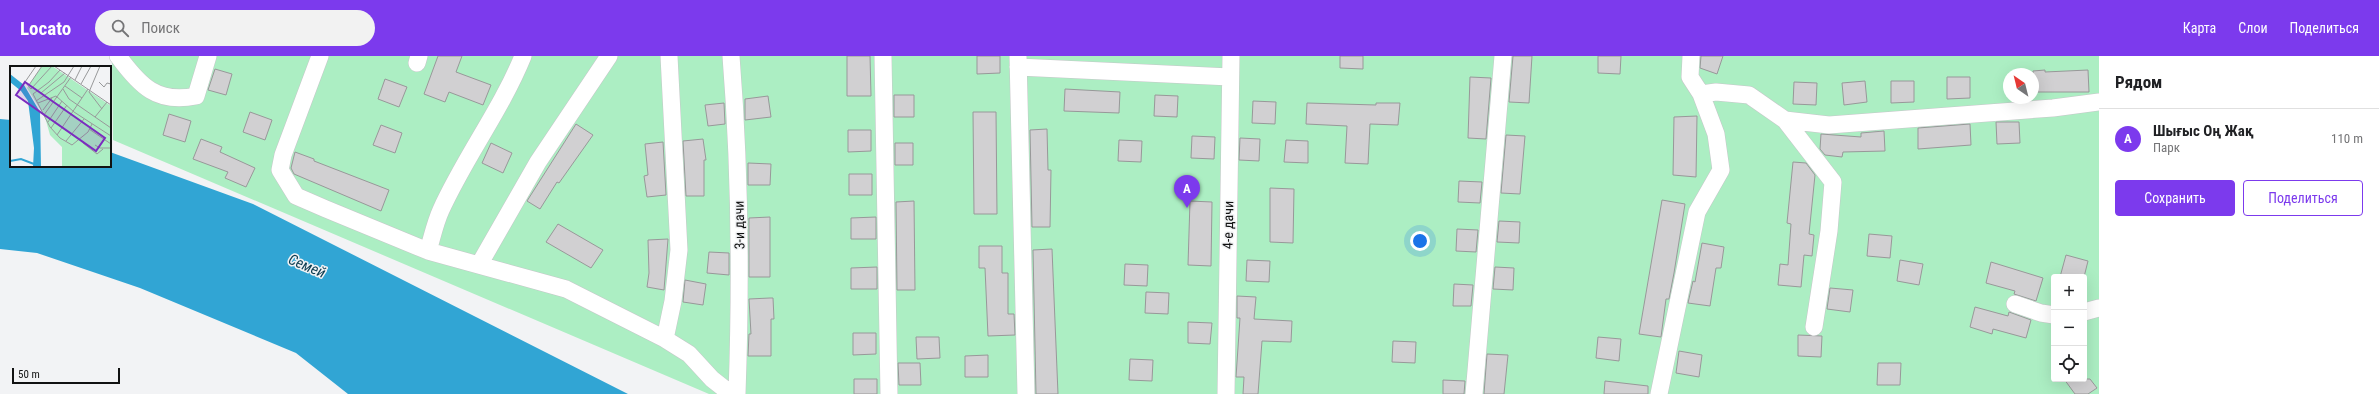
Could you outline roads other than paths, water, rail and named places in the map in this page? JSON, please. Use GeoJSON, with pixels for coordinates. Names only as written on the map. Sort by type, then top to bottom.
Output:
{"type":"FeatureCollection","features":[{"type":"Feature","properties":{"kind":"street"},"geometry":{"type":"LineString","coordinates":[[118,56],[128,70],[149,88],[164,97],[179,99],[196,96],[208,56]]}},
{"type":"Feature","properties":{"kind":"street"},"geometry":{"type":"LineString","coordinates":[[320,56],[283,155],[280,170],[286,183],[296,196],[428,251],[566,290],[665,339],[689,354],[712,379],[730,394]]}},
{"type":"Feature","properties":{"kind":"street"},"geometry":{"type":"LineString","coordinates":[[428,251],[441,211],[491,117],[513,81],[523,56]]}},
{"type":"Feature","properties":{"kind":"street"},"geometry":{"type":"LineString","coordinates":[[479,265],[538,162],[609,56]]}},
{"type":"Feature","properties":{"kind":"street"},"geometry":{"type":"LineString","coordinates":[[665,339],[673,301],[679,250],[670,56]]}},
{"type":"Feature","properties":{"kind":"street","name":"3-и дачи"},"geometry":{"type":"LineString","coordinates":[[731,56],[736,116],[739,221],[737,394]]}},
{"type":"Feature","properties":{"kind":"street"},"geometry":{"type":"LineString","coordinates":[[883,56],[889,394]]}},
{"type":"Feature","properties":{"kind":"street","name":"4-е дачи"},"geometry":{"type":"LineString","coordinates":[[1226,394],[1231,56]]}},
{"type":"Feature","properties":{"kind":"street"},"geometry":{"type":"LineString","coordinates":[[1474,394],[1504,56]]}},
{"type":"Feature","properties":{"kind":"street"},"geometry":{"type":"LineString","coordinates":[[1659,394],[1696,212],[1720,170],[1716,134],[1701,94],[1690,77],[1691,56]]}},
{"type":"Feature","properties":{"kind":"street"},"geometry":{"type":"LineString","coordinates":[[1026,394],[1018,61],[1230,77]]}},
{"type":"Feature","properties":{"kind":"street"},"geometry":{"type":"LineString","coordinates":[[1701,94],[1716,92],[1749,94],[1785,120],[1834,182],[1829,231],[1814,327]]}},
{"type":"Feature","properties":{"kind":"street"},"geometry":{"type":"LineString","coordinates":[[1785,120],[1829,125],[2053,108],[2099,102]]}},
{"type":"Feature","properties":{"kind":"street"},"geometry":{"type":"LineString","coordinates":[[2015,304],[2041,313],[2051,315]]}},
{"type":"Feature","properties":{"kind":"street"},"geometry":{"type":"LineString","coordinates":[[2087,311],[2099,308]]}},
{"type":"Feature","properties":{"kind":"water","name":"Семей"},"geometry":{"type":"Polygon","coordinates":[[[0,119],[10,120],[10,167],[111,167],[111,152],[253,204],[628,394],[348,394],[296,353],[140,288],[37,253],[0,249],[0,119]]]}},
{"type":"Feature","properties":{"kind":"place","name":"Шығыс Оң Жақ"},"geometry":{"type":"Point","coordinates":[1187,208]}}]}
